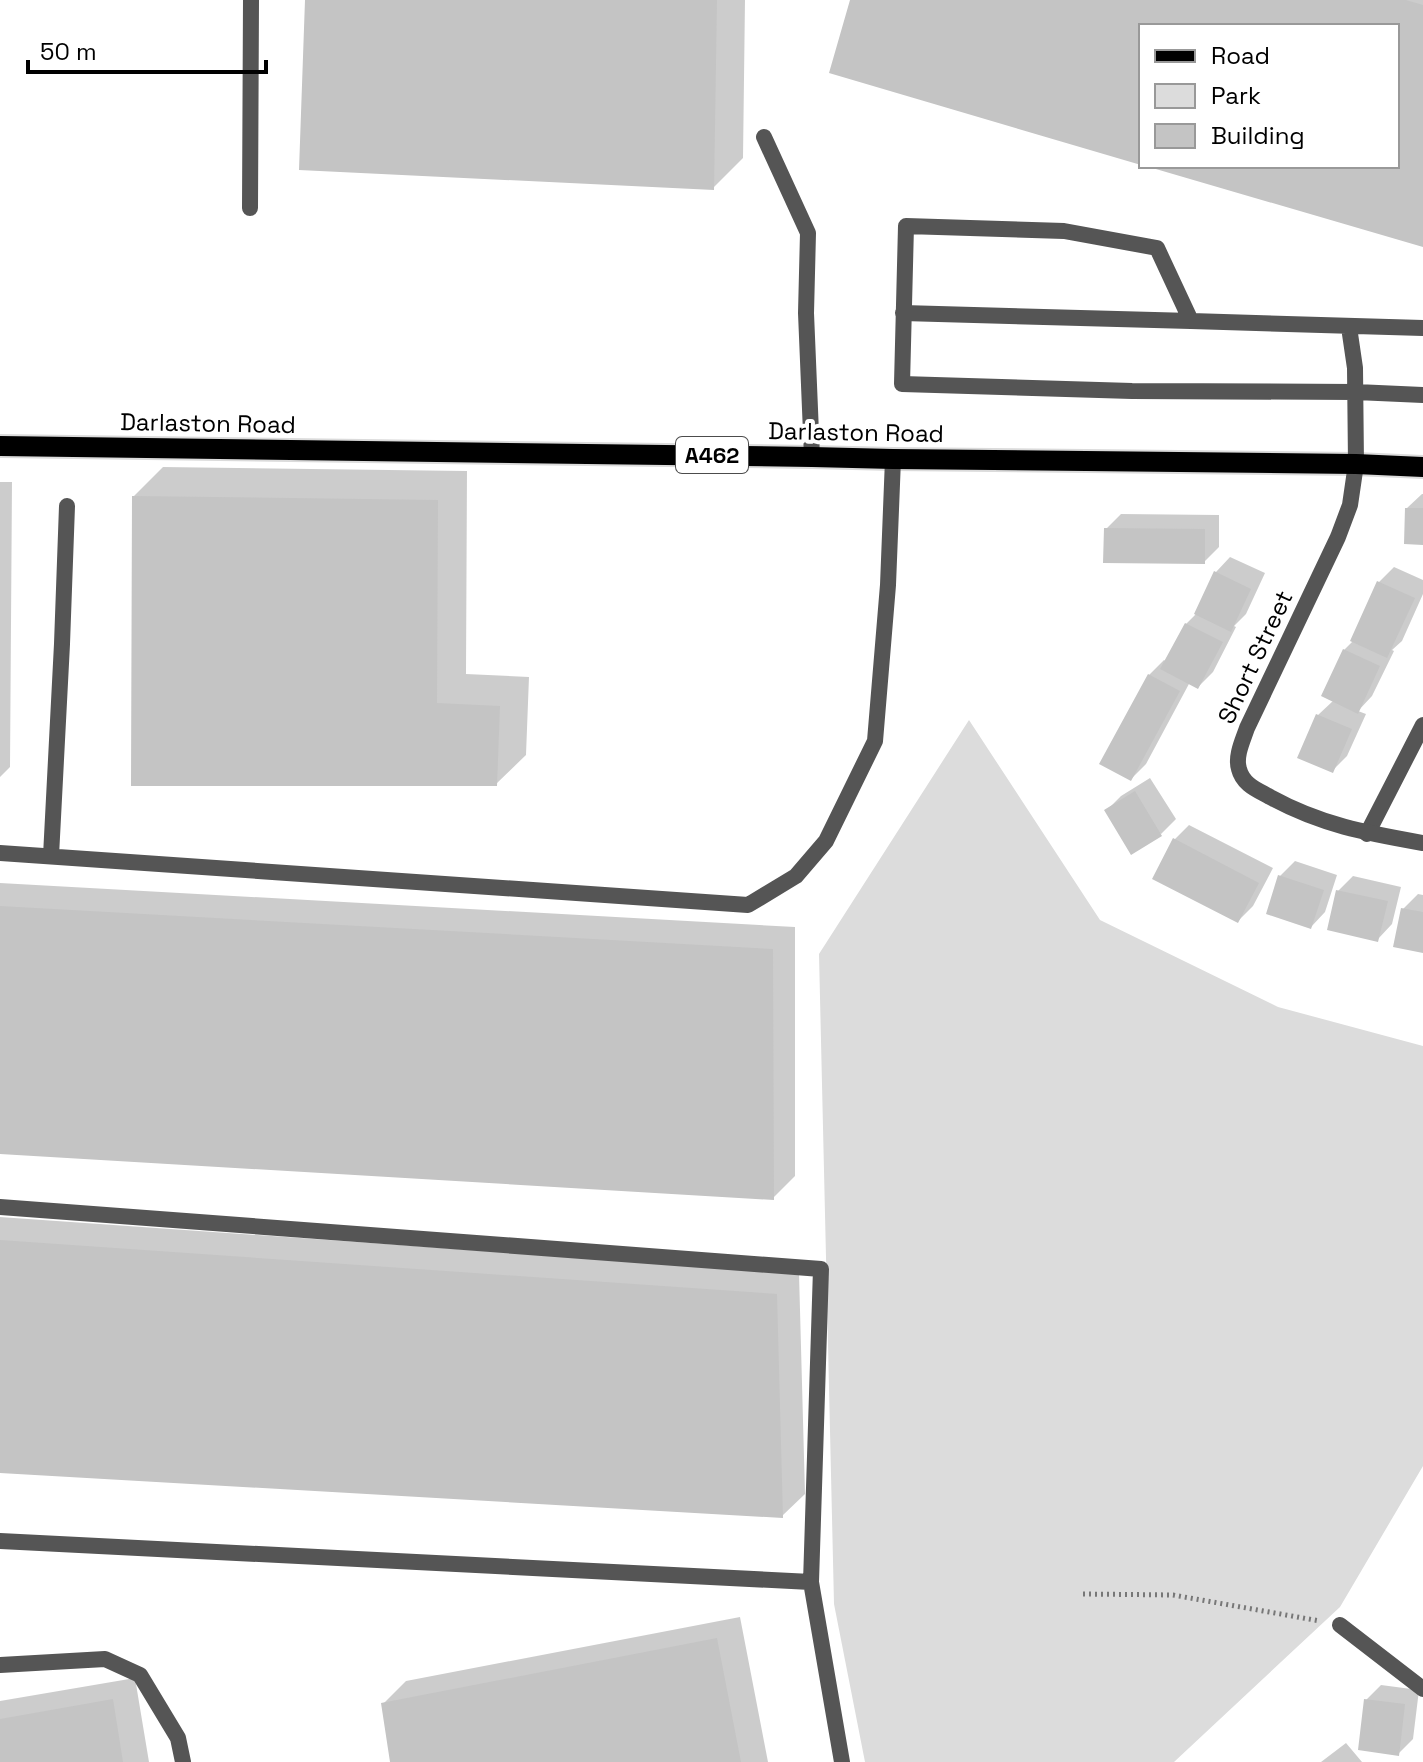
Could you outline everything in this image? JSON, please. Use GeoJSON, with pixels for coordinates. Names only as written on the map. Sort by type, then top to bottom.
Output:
{"type":"FeatureCollection","features":[{"type":"Feature","properties":{"kind":"main road","name":"Darlaston Road"},"geometry":{"type":"LineString","coordinates":[[0,446],[1423,467]]}},
{"type":"Feature","properties":{"kind":"street"},"geometry":{"type":"LineString","coordinates":[[250,208],[251,0]]}},
{"type":"Feature","properties":{"kind":"street"},"geometry":{"type":"LineString","coordinates":[[764,137],[808,233],[806,313],[812,457]]}},
{"type":"Feature","properties":{"kind":"street"},"geometry":{"type":"LineString","coordinates":[[1191,321],[1157,248],[1064,231],[906,226],[902,384],[1423,395]]}},
{"type":"Feature","properties":{"kind":"street"},"geometry":{"type":"LineString","coordinates":[[903,313],[1423,328]]}},
{"type":"Feature","properties":{"kind":"street","name":"Short Street"},"geometry":{"type":"LineString","coordinates":[[1349,327],[1356,392],[1356,464],[1350,505],[1338,537],[1247,728],[1239,749],[1238,768],[1246,783],[1325,823],[1423,843]]}},
{"type":"Feature","properties":{"kind":"street"},"geometry":{"type":"LineString","coordinates":[[0,853],[748,905],[796,876],[826,841],[875,741],[888,585],[893,459]]}},
{"type":"Feature","properties":{"kind":"street"},"geometry":{"type":"LineString","coordinates":[[51,856],[67,506]]}},
{"type":"Feature","properties":{"kind":"street"},"geometry":{"type":"LineString","coordinates":[[1367,834],[1423,725]]}},
{"type":"Feature","properties":{"kind":"street"},"geometry":{"type":"LineString","coordinates":[[0,1207],[821,1269],[811,1582],[842,1762]]}},
{"type":"Feature","properties":{"kind":"street"},"geometry":{"type":"LineString","coordinates":[[0,1541],[811,1582]]}},
{"type":"Feature","properties":{"kind":"street"},"geometry":{"type":"LineString","coordinates":[[1340,1625],[1423,1689]]}},
{"type":"Feature","properties":{"kind":"street"},"geometry":{"type":"LineString","coordinates":[[0,1665],[105,1659],[140,1675],[178,1738],[183,1762]]}},
{"type":"Feature","properties":{"kind":"path"},"geometry":{"type":"LineString","coordinates":[[1083,1594],[1173,1595],[1340,1625]]}},
{"type":"Feature","properties":{"kind":"green space"},"geometry":{"type":"Polygon","coordinates":[[[969,720],[1100,920],[1278,1007],[1423,1046],[1423,1466],[1340,1607],[1174,1762],[865,1762],[834,1604],[819,954],[969,720]]]}},
{"type":"Feature","properties":{"kind":"building"},"geometry":{"type":"Polygon","coordinates":[[[305,0],[717,0],[714,190],[299,170],[305,0]]]}},
{"type":"Feature","properties":{"kind":"building"},"geometry":{"type":"Polygon","coordinates":[[[850,0],[1406,0],[1423,5],[1423,247],[1152,168],[1399,168],[1399,24],[1139,24],[1139,164],[829,73],[850,0]]]}},
{"type":"Feature","properties":{"kind":"building"},"geometry":{"type":"Polygon","coordinates":[[[132,496],[438,500],[437,703],[500,706],[497,786],[131,786],[132,496]]]}},
{"type":"Feature","properties":{"kind":"building"},"geometry":{"type":"Polygon","coordinates":[[[1405,508],[1423,508],[1423,545],[1404,544],[1405,508]]]}},
{"type":"Feature","properties":{"kind":"building"},"geometry":{"type":"Polygon","coordinates":[[[1104,528],[1205,529],[1205,564],[1103,563],[1104,528]]]}},
{"type":"Feature","properties":{"kind":"building"},"geometry":{"type":"Polygon","coordinates":[[[1214,571],[1251,589],[1231,632],[1194,614],[1214,571]]]}},
{"type":"Feature","properties":{"kind":"building"},"geometry":{"type":"Polygon","coordinates":[[[1377,581],[1415,598],[1387,658],[1350,641],[1377,581]]]}},
{"type":"Feature","properties":{"kind":"building"},"geometry":{"type":"Polygon","coordinates":[[[1185,623],[1223,642],[1198,689],[1160,669],[1185,623]]]}},
{"type":"Feature","properties":{"kind":"building"},"geometry":{"type":"Polygon","coordinates":[[[1343,649],[1380,666],[1358,714],[1321,696],[1343,649]]]}},
{"type":"Feature","properties":{"kind":"building"},"geometry":{"type":"Polygon","coordinates":[[[1148,674],[1180,691],[1131,781],[1099,764],[1148,674]]]}},
{"type":"Feature","properties":{"kind":"building"},"geometry":{"type":"Polygon","coordinates":[[[1316,714],[1352,729],[1333,773],[1297,758],[1316,714]]]}},
{"type":"Feature","properties":{"kind":"building"},"geometry":{"type":"Polygon","coordinates":[[[1135,791],[1162,836],[1131,855],[1104,810],[1135,791]]]}},
{"type":"Feature","properties":{"kind":"building"},"geometry":{"type":"Polygon","coordinates":[[[1173,838],[1259,883],[1238,923],[1152,879],[1173,838]]]}},
{"type":"Feature","properties":{"kind":"building"},"geometry":{"type":"Polygon","coordinates":[[[1278,875],[1324,890],[1311,929],[1266,914],[1278,875]]]}},
{"type":"Feature","properties":{"kind":"building"},"geometry":{"type":"Polygon","coordinates":[[[1336,890],[1388,901],[1378,942],[1327,930],[1336,890]]]}},
{"type":"Feature","properties":{"kind":"building"},"geometry":{"type":"Polygon","coordinates":[[[0,906],[773,949],[774,1200],[0,1154],[0,906]]]}},
{"type":"Feature","properties":{"kind":"building"},"geometry":{"type":"Polygon","coordinates":[[[1401,908],[1423,912],[1423,953],[1393,947],[1401,908]]]}},
{"type":"Feature","properties":{"kind":"building"},"geometry":{"type":"Polygon","coordinates":[[[0,1240],[777,1294],[783,1518],[0,1473],[0,1240]]]}},
{"type":"Feature","properties":{"kind":"building"},"geometry":{"type":"Polygon","coordinates":[[[717,1638],[741,1762],[390,1762],[381,1703],[717,1638]]]}},
{"type":"Feature","properties":{"kind":"building"},"geometry":{"type":"Polygon","coordinates":[[[113,1699],[123,1762],[0,1762],[0,1719],[113,1699]]]}},
{"type":"Feature","properties":{"kind":"building"},"geometry":{"type":"Polygon","coordinates":[[[1364,1699],[1405,1704],[1399,1756],[1358,1750],[1364,1699]]]}}]}
